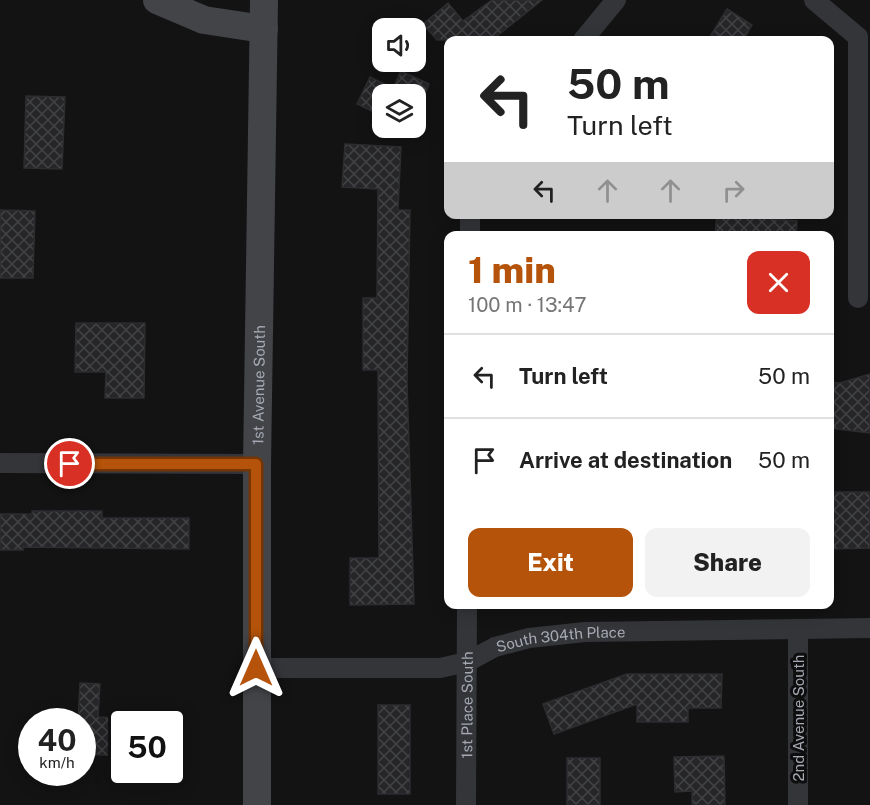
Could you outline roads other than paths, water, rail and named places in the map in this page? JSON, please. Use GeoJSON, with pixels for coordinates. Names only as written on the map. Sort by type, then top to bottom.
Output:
{"type":"FeatureCollection","features":[{"type":"Feature","properties":{"kind":"main road"},"geometry":{"type":"LineString","coordinates":[[157,0],[204,20],[264,29]]}},
{"type":"Feature","properties":{"kind":"main road","name":"1st Avenue South"},"geometry":{"type":"LineString","coordinates":[[257,805],[256,464],[264,0]]}},
{"type":"Feature","properties":{"kind":"street"},"geometry":{"type":"LineString","coordinates":[[586,36],[616,0]]}},
{"type":"Feature","properties":{"kind":"street"},"geometry":{"type":"LineString","coordinates":[[814,0],[858,37],[858,298]]}},
{"type":"Feature","properties":{"kind":"street"},"geometry":{"type":"LineString","coordinates":[[0,464],[256,464]]}},
{"type":"Feature","properties":{"kind":"street","name":"1st Place South"},"geometry":{"type":"LineString","coordinates":[[466,805],[467,609]]}},
{"type":"Feature","properties":{"kind":"street","name":"South 304th Place"},"geometry":{"type":"LineString","coordinates":[[256,668],[440,668],[467,662],[495,647],[529,638],[585,632],[870,628]]}},
{"type":"Feature","properties":{"kind":"street","name":"2nd Avenue South"},"geometry":{"type":"LineString","coordinates":[[798,630],[798,805]]}}]}
